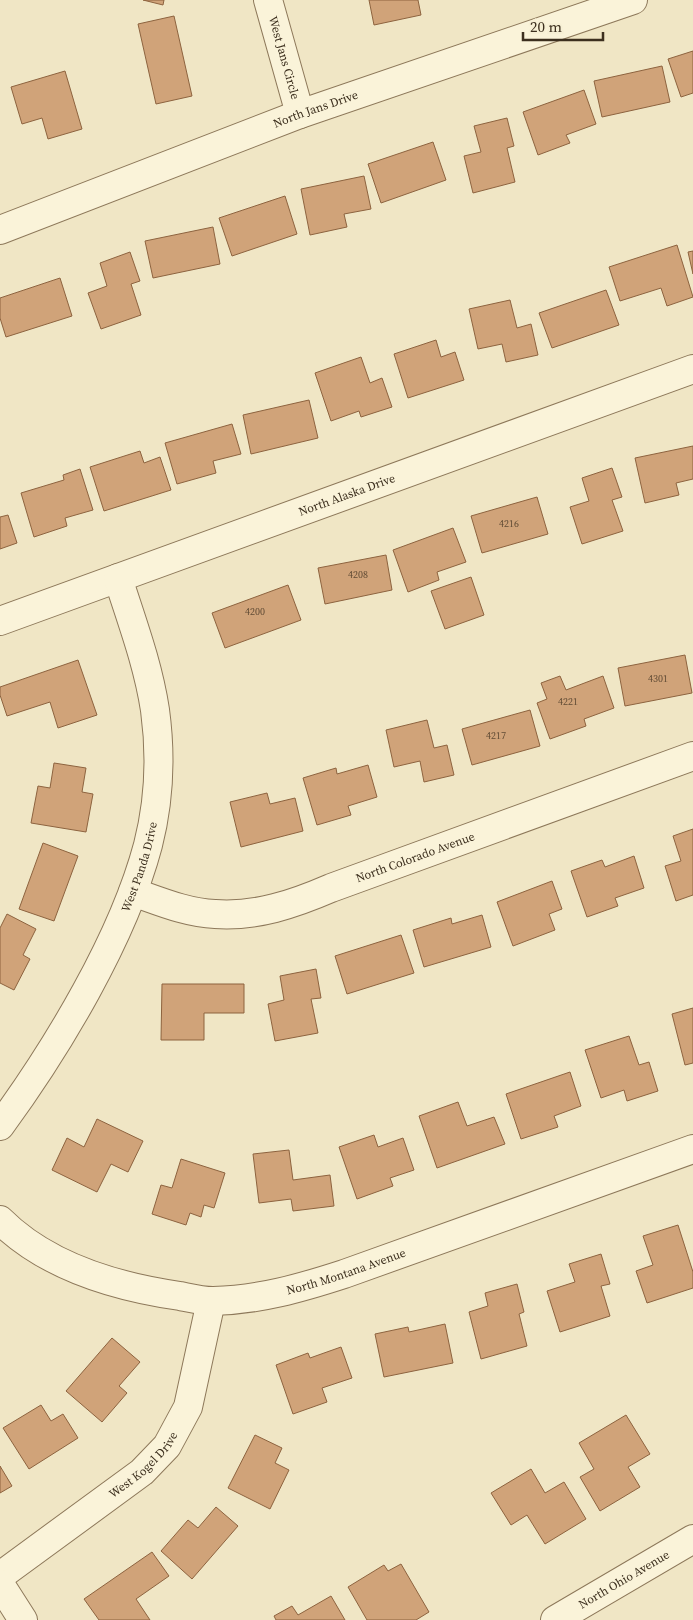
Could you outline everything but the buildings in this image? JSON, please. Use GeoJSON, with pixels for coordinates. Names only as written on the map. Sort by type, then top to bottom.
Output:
{"type":"FeatureCollection","features":[{"type":"Feature","properties":{"kind":"street","name":"West Jans Circle"},"geometry":{"type":"LineString","coordinates":[[268,0],[300,114]]}},
{"type":"Feature","properties":{"kind":"street","name":"North Jans Drive"},"geometry":{"type":"LineString","coordinates":[[0,230],[300,114],[633,0]]}},
{"type":"Feature","properties":{"kind":"street","name":"North Alaska Drive"},"geometry":{"type":"LineString","coordinates":[[0,621],[693,370]]}},
{"type":"Feature","properties":{"kind":"street","name":"West Panda Drive"},"geometry":{"type":"LineString","coordinates":[[0,1126],[34,1079],[99,963],[133,892],[148,844],[155,803],[158,758],[155,710],[147,667],[118,578]]}},
{"type":"Feature","properties":{"kind":"street","name":"North Colorado Avenue"},"geometry":{"type":"LineString","coordinates":[[133,892],[179,907],[214,914],[267,911],[301,901],[331,888],[693,756]]}},
{"type":"Feature","properties":{"kind":"street","name":"North Montana Avenue"},"geometry":{"type":"LineString","coordinates":[[0,1220],[8,1228],[46,1253],[90,1274],[141,1291],[211,1301],[256,1298],[295,1290],[328,1280],[693,1150]]}},
{"type":"Feature","properties":{"kind":"street","name":"West Kogel Drive"},"geometry":{"type":"LineString","coordinates":[[0,1576],[142,1472],[167,1446],[188,1407],[211,1301]]}},
{"type":"Feature","properties":{"kind":"street","name":"North Ohio Avenue"},"geometry":{"type":"LineString","coordinates":[[554,1620],[693,1539]]}},
{"type":"Feature","properties":{"kind":"street"},"geometry":{"type":"LineString","coordinates":[[0,1584],[23,1620]]}}]}
